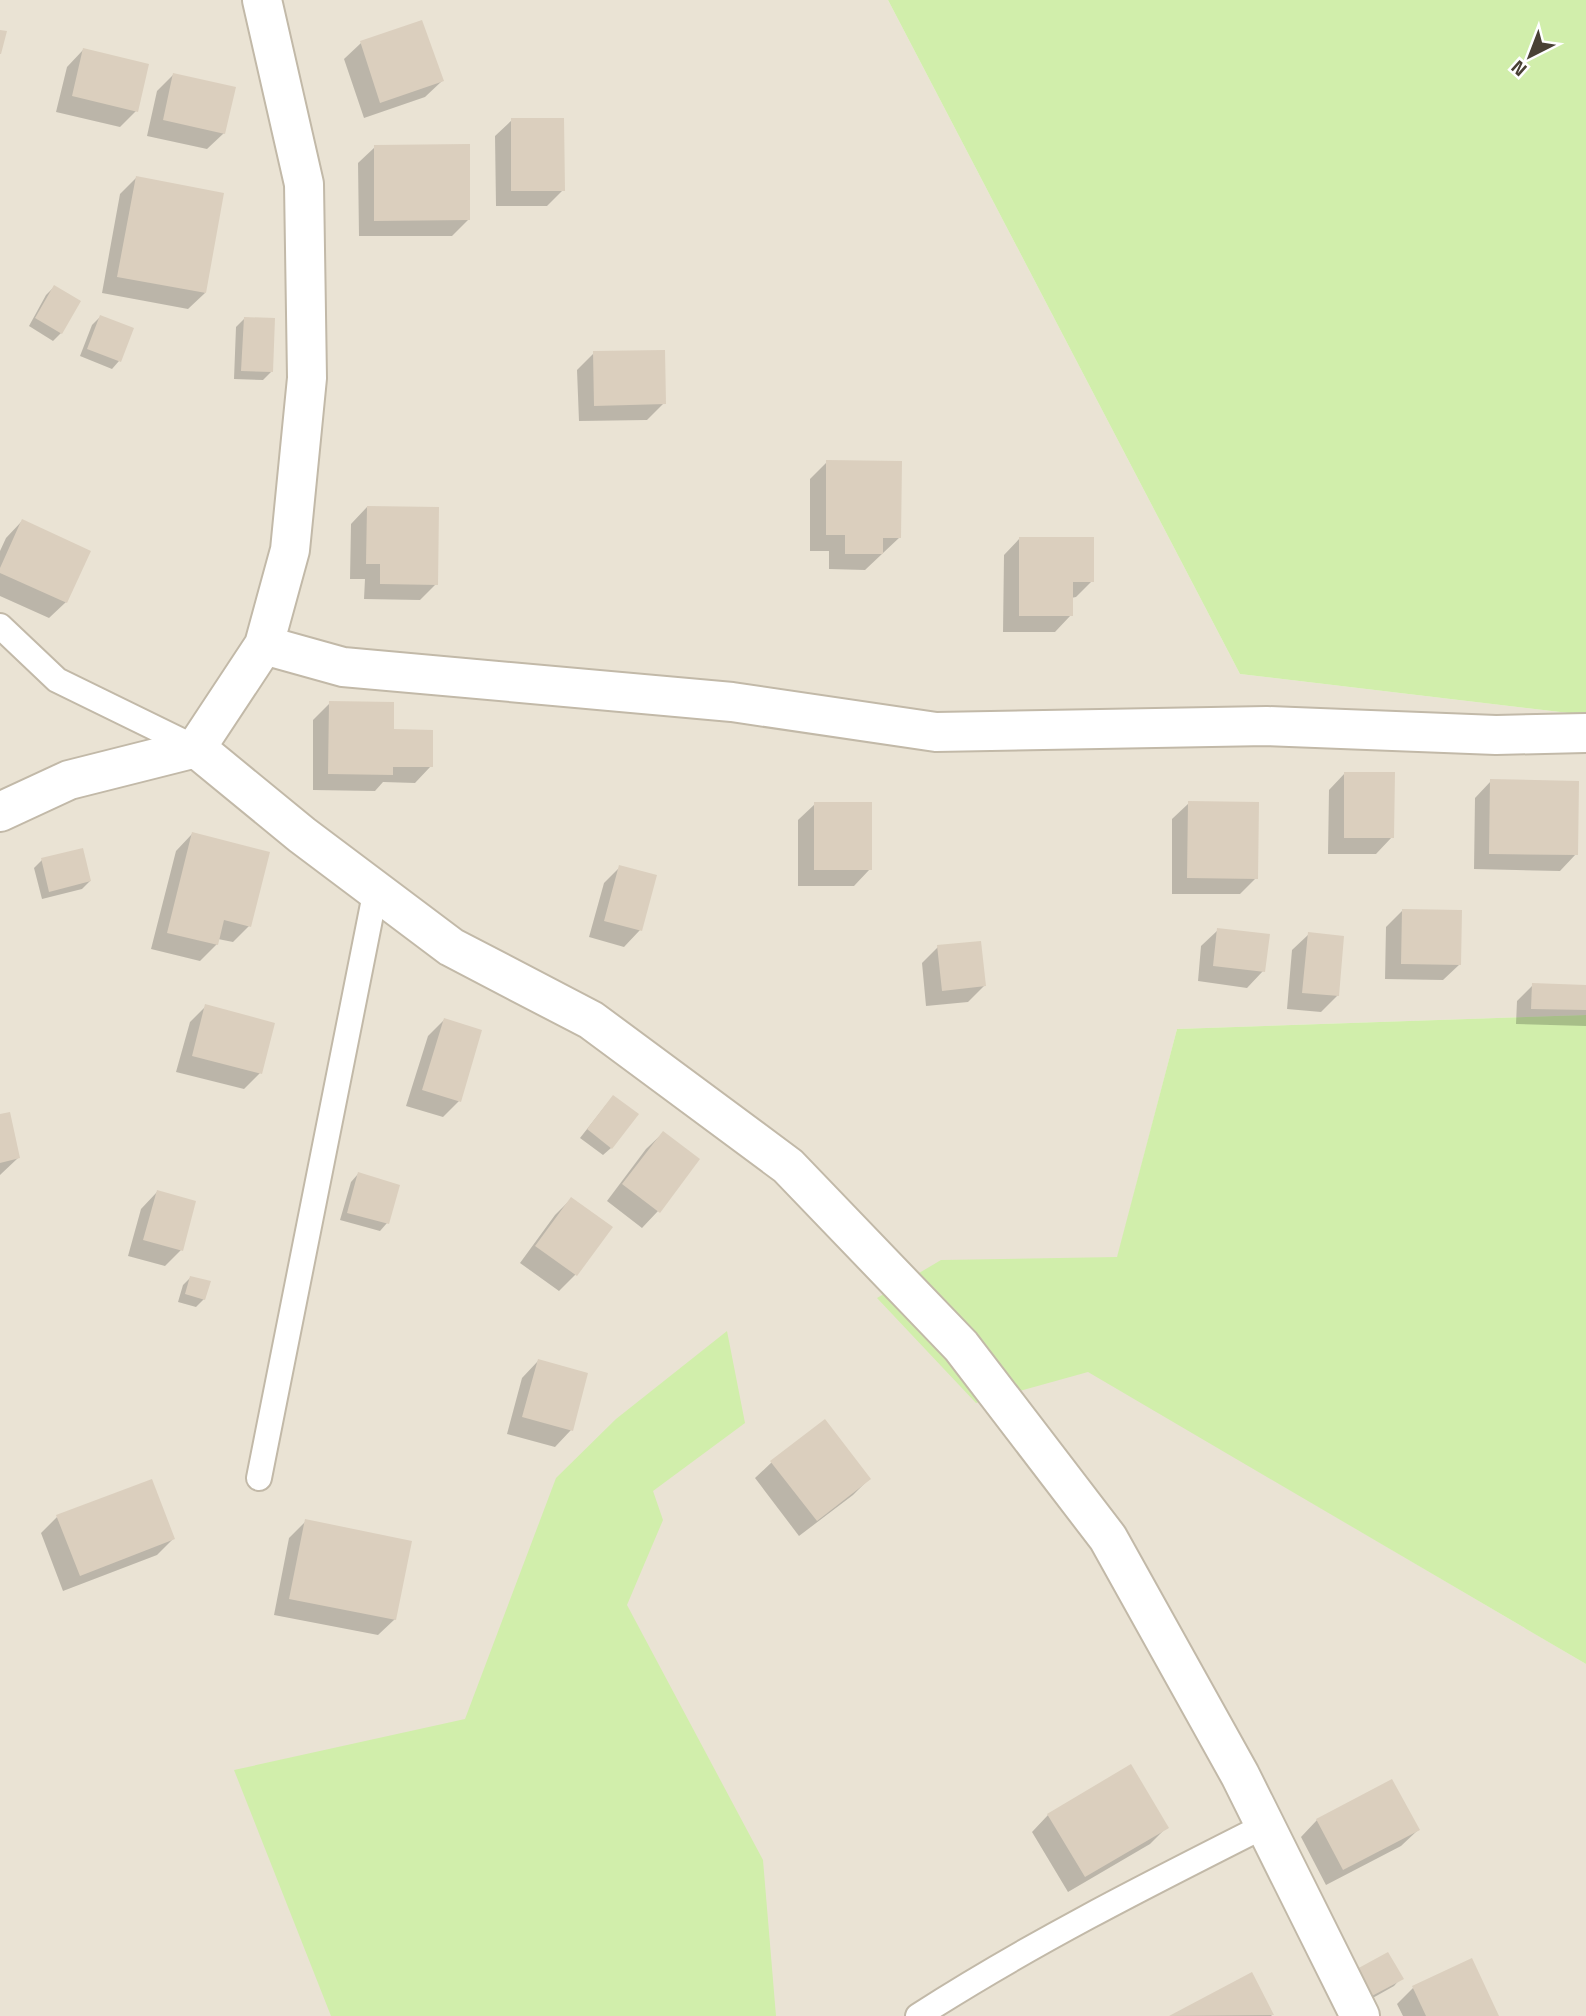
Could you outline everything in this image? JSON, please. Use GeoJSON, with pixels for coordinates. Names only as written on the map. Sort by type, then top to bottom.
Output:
{"type":"FeatureCollection","features":[{"type":"Feature","properties":{"kind":"street"},"geometry":{"type":"LineString","coordinates":[[0,812],[69,779],[196,748],[264,645],[290,550],[307,379],[304,184],[262,0]]}},
{"type":"Feature","properties":{"kind":"street"},"geometry":{"type":"LineString","coordinates":[[264,645],[343,667],[732,702],[936,732],[1267,726],[1496,735],[1586,733]]}},
{"type":"Feature","properties":{"kind":"street"},"geometry":{"type":"LineString","coordinates":[[196,748],[302,835],[451,947],[591,1020],[788,1166],[961,1346],[1108,1538],[1266,1825],[1360,2016]]}},
{"type":"Feature","properties":{"kind":"lane"},"geometry":{"type":"LineString","coordinates":[[0,626],[57,680],[196,748]]}},
{"type":"Feature","properties":{"kind":"lane"},"geometry":{"type":"LineString","coordinates":[[259,1478],[376,888]]}},
{"type":"Feature","properties":{"kind":"lane"},"geometry":{"type":"LineString","coordinates":[[918,2016],[962,1987],[1092,1913],[1266,1825]]}},
{"type":"Feature","properties":{"kind":"shaded area"},"geometry":{"type":"Polygon","coordinates":[[[0,0],[888,0],[1240,674],[1586,715],[1586,1015],[1177,1029],[1088,1371],[1586,1664],[1586,2016],[0,2016],[0,0]]]}},
{"type":"Feature","properties":{"kind":"green space"},"geometry":{"type":"Polygon","coordinates":[[[888,0],[1586,0],[1586,715],[1240,674],[888,0]]]}},
{"type":"Feature","properties":{"kind":"green space"},"geometry":{"type":"Polygon","coordinates":[[[1586,1015],[1586,1664],[1088,1372],[976,1403],[877,1298],[941,1260],[1117,1257],[1177,1029],[1586,1015]]]}},
{"type":"Feature","properties":{"kind":"green space"},"geometry":{"type":"Polygon","coordinates":[[[727,1331],[745,1423],[653,1491],[663,1520],[627,1605],[763,1860],[776,2016],[331,2016],[234,1770],[465,1719],[556,1478],[616,1419],[727,1331]]]}},
{"type":"Feature","properties":{"kind":"building"},"geometry":{"type":"Polygon","coordinates":[[[422,20],[444,81],[380,103],[360,41],[422,20]]]}},
{"type":"Feature","properties":{"kind":"building"},"geometry":{"type":"Polygon","coordinates":[[[0,30],[7,31],[1,54],[0,54],[0,30]]]}},
{"type":"Feature","properties":{"kind":"building"},"geometry":{"type":"Polygon","coordinates":[[[83,48],[149,64],[138,112],[72,96],[83,48]]]}},
{"type":"Feature","properties":{"kind":"building"},"geometry":{"type":"Polygon","coordinates":[[[173,73],[236,87],[225,134],[163,120],[173,73]]]}},
{"type":"Feature","properties":{"kind":"building"},"geometry":{"type":"Polygon","coordinates":[[[511,118],[564,118],[565,191],[511,191],[511,118]]]}},
{"type":"Feature","properties":{"kind":"building"},"geometry":{"type":"Polygon","coordinates":[[[470,144],[470,220],[374,221],[374,145],[470,144]]]}},
{"type":"Feature","properties":{"kind":"building"},"geometry":{"type":"Polygon","coordinates":[[[136,176],[224,193],[206,293],[117,277],[136,176]]]}},
{"type":"Feature","properties":{"kind":"building"},"geometry":{"type":"Polygon","coordinates":[[[54,285],[81,301],[62,334],[35,318],[54,285]]]}},
{"type":"Feature","properties":{"kind":"building"},"geometry":{"type":"Polygon","coordinates":[[[100,315],[134,328],[121,362],[87,349],[100,315]]]}},
{"type":"Feature","properties":{"kind":"building"},"geometry":{"type":"Polygon","coordinates":[[[244,317],[275,318],[273,372],[241,371],[244,317]]]}},
{"type":"Feature","properties":{"kind":"building"},"geometry":{"type":"Polygon","coordinates":[[[665,350],[666,404],[594,406],[593,351],[665,350]]]}},
{"type":"Feature","properties":{"kind":"building"},"geometry":{"type":"Polygon","coordinates":[[[826,460],[902,461],[901,538],[883,538],[883,554],[845,554],[845,535],[826,535],[826,460]]]}},
{"type":"Feature","properties":{"kind":"building"},"geometry":{"type":"Polygon","coordinates":[[[367,506],[439,507],[438,585],[380,584],[380,564],[366,564],[367,506]]]}},
{"type":"Feature","properties":{"kind":"building"},"geometry":{"type":"Polygon","coordinates":[[[22,519],[91,551],[67,603],[0,573],[22,519]]]}},
{"type":"Feature","properties":{"kind":"building"},"geometry":{"type":"Polygon","coordinates":[[[1019,537],[1094,537],[1094,582],[1073,582],[1073,616],[1019,616],[1019,537]]]}},
{"type":"Feature","properties":{"kind":"building"},"geometry":{"type":"Polygon","coordinates":[[[329,701],[394,702],[394,729],[433,730],[433,767],[393,767],[393,775],[328,774],[329,701]]]}},
{"type":"Feature","properties":{"kind":"building"},"geometry":{"type":"Polygon","coordinates":[[[1344,772],[1395,772],[1394,838],[1344,838],[1344,772]]]}},
{"type":"Feature","properties":{"kind":"building"},"geometry":{"type":"Polygon","coordinates":[[[1490,779],[1579,781],[1578,855],[1489,854],[1490,779]]]}},
{"type":"Feature","properties":{"kind":"building"},"geometry":{"type":"Polygon","coordinates":[[[1188,801],[1259,802],[1258,879],[1187,878],[1188,801]]]}},
{"type":"Feature","properties":{"kind":"building"},"geometry":{"type":"Polygon","coordinates":[[[814,802],[872,802],[872,870],[814,870],[814,802]]]}},
{"type":"Feature","properties":{"kind":"building"},"geometry":{"type":"Polygon","coordinates":[[[192,832],[270,852],[251,927],[224,920],[218,945],[167,933],[192,832]]]}},
{"type":"Feature","properties":{"kind":"building"},"geometry":{"type":"Polygon","coordinates":[[[83,848],[91,881],[49,892],[41,858],[83,848]]]}},
{"type":"Feature","properties":{"kind":"building"},"geometry":{"type":"Polygon","coordinates":[[[619,865],[657,875],[642,931],[604,921],[619,865]]]}},
{"type":"Feature","properties":{"kind":"building"},"geometry":{"type":"Polygon","coordinates":[[[1402,909],[1462,910],[1461,965],[1401,964],[1402,909]]]}},
{"type":"Feature","properties":{"kind":"building"},"geometry":{"type":"Polygon","coordinates":[[[1217,928],[1270,934],[1265,972],[1213,966],[1217,928]]]}},
{"type":"Feature","properties":{"kind":"building"},"geometry":{"type":"Polygon","coordinates":[[[1308,932],[1344,936],[1339,996],[1302,993],[1308,932]]]}},
{"type":"Feature","properties":{"kind":"building"},"geometry":{"type":"Polygon","coordinates":[[[981,941],[986,986],[942,991],[937,945],[981,941]]]}},
{"type":"Feature","properties":{"kind":"building"},"geometry":{"type":"Polygon","coordinates":[[[1532,983],[1586,985],[1586,1010],[1531,1009],[1532,983]]]}},
{"type":"Feature","properties":{"kind":"building"},"geometry":{"type":"Polygon","coordinates":[[[205,1004],[275,1023],[262,1074],[192,1056],[205,1004]]]}},
{"type":"Feature","properties":{"kind":"building"},"geometry":{"type":"Polygon","coordinates":[[[444,1018],[482,1030],[461,1102],[422,1090],[444,1018]]]}},
{"type":"Feature","properties":{"kind":"building"},"geometry":{"type":"Polygon","coordinates":[[[613,1095],[639,1114],[612,1149],[587,1129],[613,1095]]]}},
{"type":"Feature","properties":{"kind":"building"},"geometry":{"type":"Polygon","coordinates":[[[10,1112],[20,1158],[0,1163],[0,1114],[10,1112]]]}},
{"type":"Feature","properties":{"kind":"building"},"geometry":{"type":"Polygon","coordinates":[[[663,1131],[700,1159],[660,1213],[622,1184],[663,1131]]]}},
{"type":"Feature","properties":{"kind":"building"},"geometry":{"type":"Polygon","coordinates":[[[358,1172],[400,1185],[389,1224],[347,1213],[358,1172]]]}},
{"type":"Feature","properties":{"kind":"building"},"geometry":{"type":"Polygon","coordinates":[[[157,1190],[196,1201],[183,1251],[143,1240],[157,1190]]]}},
{"type":"Feature","properties":{"kind":"building"},"geometry":{"type":"Polygon","coordinates":[[[571,1197],[613,1227],[577,1276],[535,1246],[571,1197]]]}},
{"type":"Feature","properties":{"kind":"building"},"geometry":{"type":"Polygon","coordinates":[[[190,1276],[211,1281],[205,1300],[185,1294],[190,1276]]]}},
{"type":"Feature","properties":{"kind":"building"},"geometry":{"type":"Polygon","coordinates":[[[538,1359],[588,1373],[573,1431],[522,1417],[538,1359]]]}},
{"type":"Feature","properties":{"kind":"building"},"geometry":{"type":"Polygon","coordinates":[[[825,1419],[871,1479],[817,1521],[770,1461],[825,1419]]]}},
{"type":"Feature","properties":{"kind":"building"},"geometry":{"type":"Polygon","coordinates":[[[152,1479],[175,1539],[80,1576],[56,1515],[152,1479]]]}},
{"type":"Feature","properties":{"kind":"building"},"geometry":{"type":"Polygon","coordinates":[[[305,1519],[412,1541],[396,1620],[289,1599],[305,1519]]]}},
{"type":"Feature","properties":{"kind":"building"},"geometry":{"type":"Polygon","coordinates":[[[1131,1764],[1169,1828],[1085,1877],[1047,1814],[1131,1764]]]}},
{"type":"Feature","properties":{"kind":"building"},"geometry":{"type":"Polygon","coordinates":[[[1392,1779],[1420,1830],[1343,1870],[1316,1819],[1392,1779]]]}},
{"type":"Feature","properties":{"kind":"building"},"geometry":{"type":"Polygon","coordinates":[[[1388,1952],[1404,1979],[1370,1997],[1355,1970],[1388,1952]]]}},
{"type":"Feature","properties":{"kind":"building"},"geometry":{"type":"Polygon","coordinates":[[[1472,1958],[1499,2016],[1426,2016],[1412,1986],[1472,1958]]]}},
{"type":"Feature","properties":{"kind":"building"},"geometry":{"type":"Polygon","coordinates":[[[1252,1972],[1274,2015],[1169,2016],[1252,1972]]]}}]}
